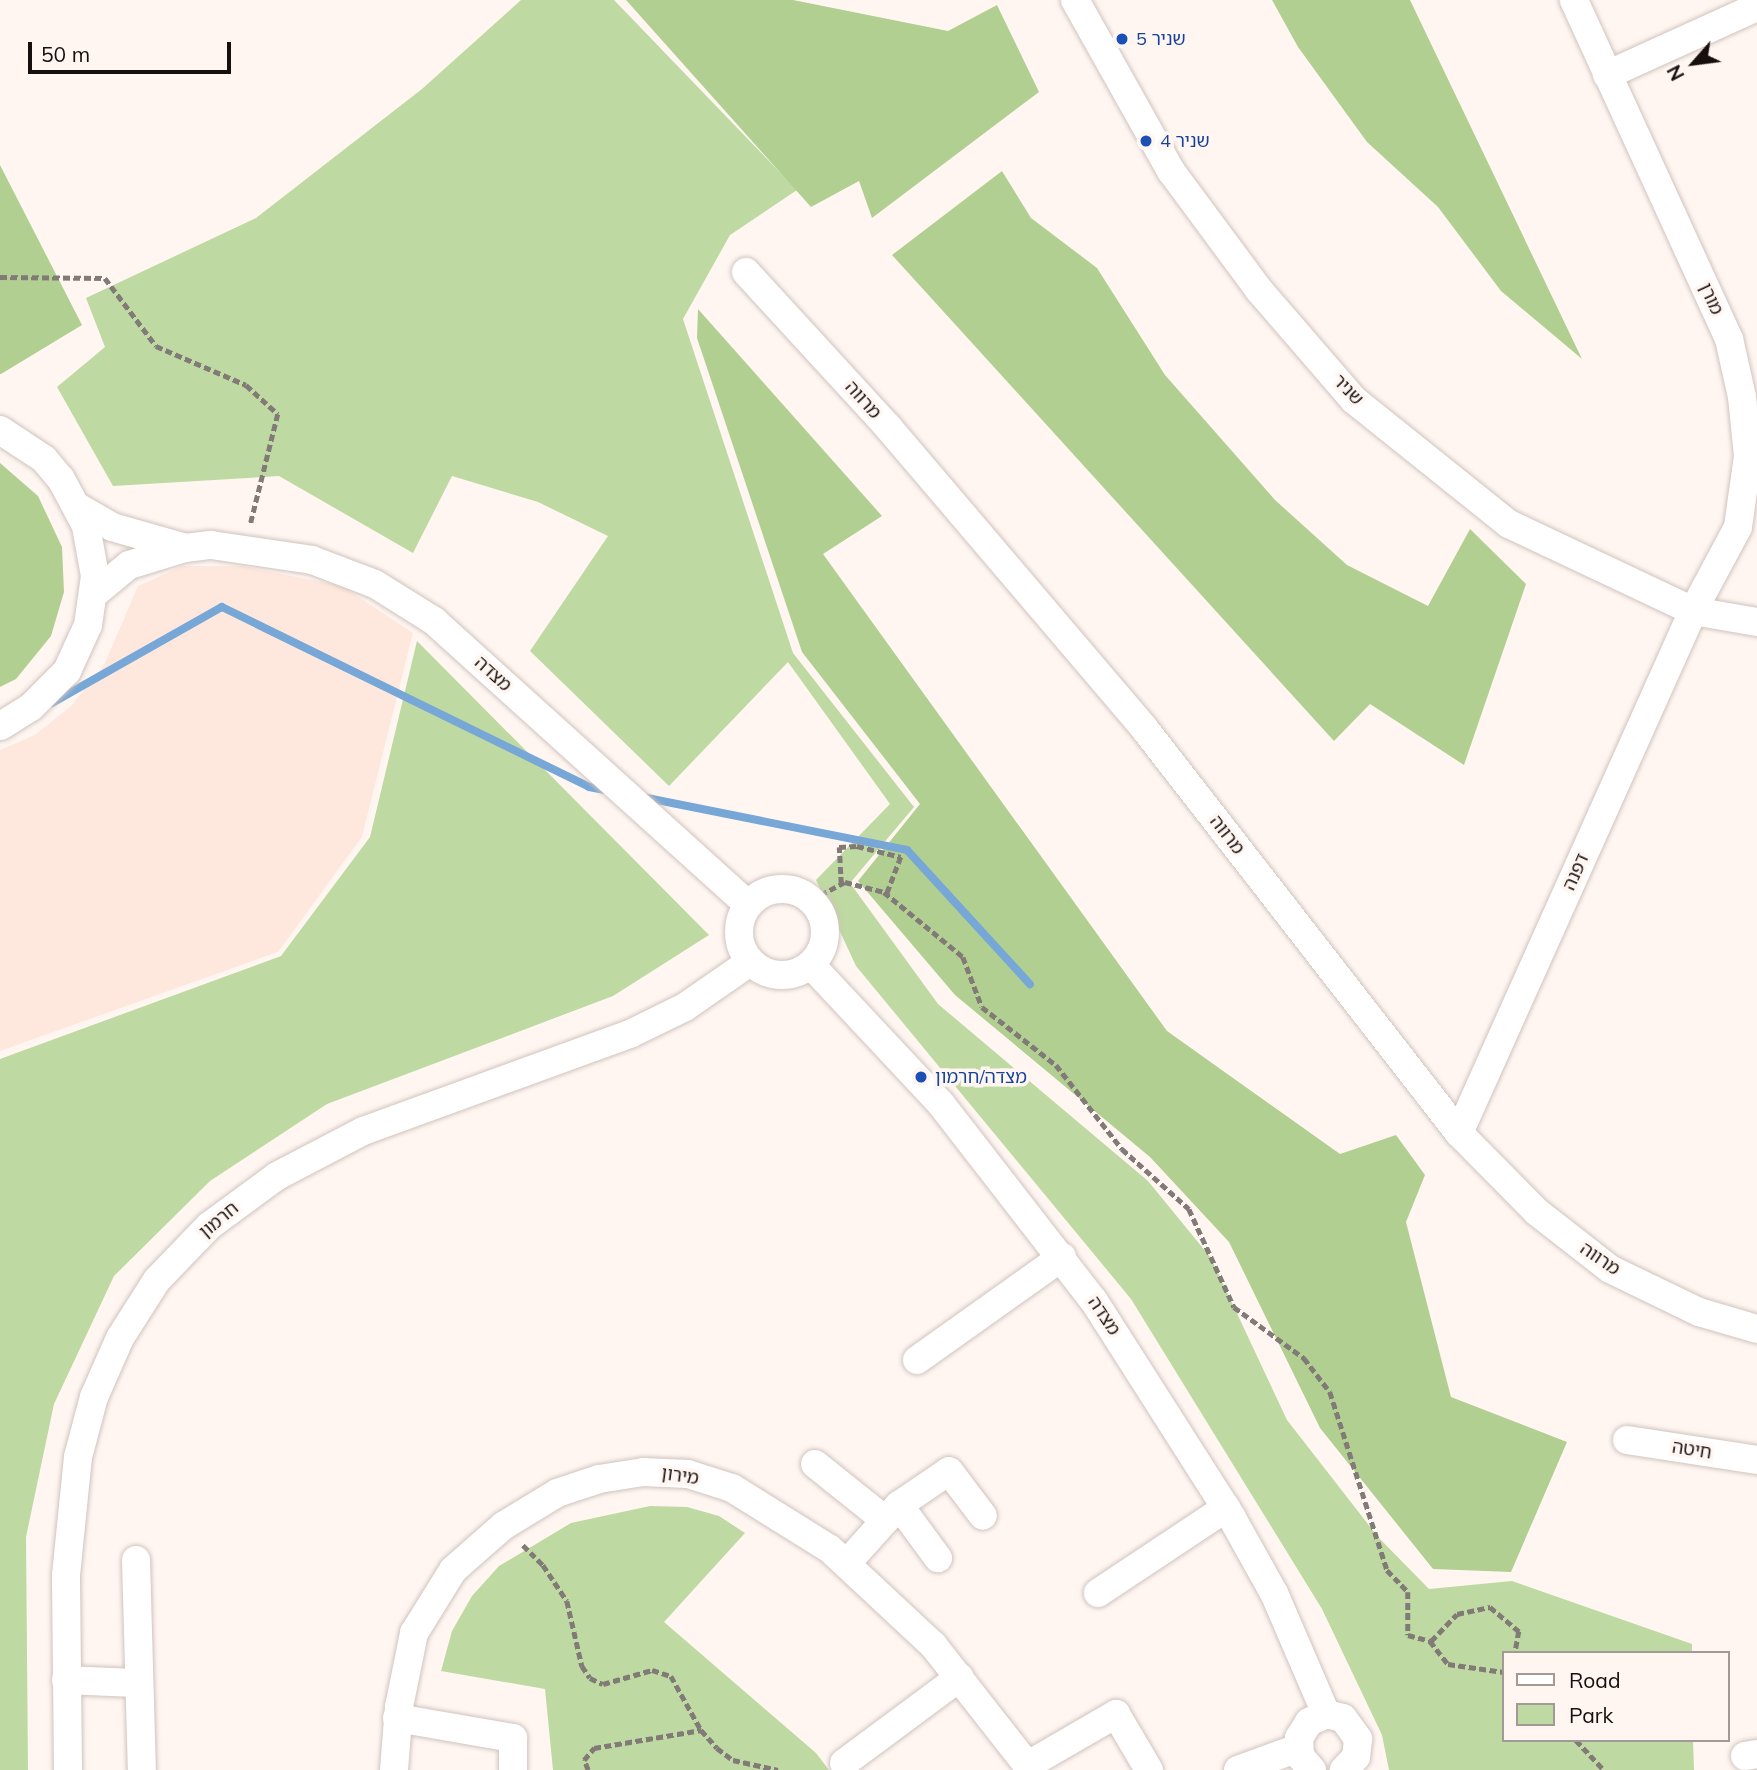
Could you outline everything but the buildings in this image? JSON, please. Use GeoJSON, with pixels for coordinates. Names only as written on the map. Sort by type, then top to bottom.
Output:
{"type":"FeatureCollection","features":[{"type":"Feature","properties":{"kind":"street","name":"שניר"},"geometry":{"type":"LineString","coordinates":[[1074,0],[1171,171],[1259,290],[1354,400],[1509,524],[1693,611],[1757,622]]}},
{"type":"Feature","properties":{"kind":"street","name":"מורן"},"geometry":{"type":"LineString","coordinates":[[1574,0],[1729,338],[1742,397],[1748,456],[1738,527],[1693,611]]}},
{"type":"Feature","properties":{"kind":"street"},"geometry":{"type":"LineString","coordinates":[[1607,75],[1757,7]]}},
{"type":"Feature","properties":{"kind":"street","name":"מרווה"},"geometry":{"type":"LineString","coordinates":[[746,272],[888,427],[1144,728],[1459,1133],[1536,1212],[1610,1269],[1699,1312],[1757,1329]]}},
{"type":"Feature","properties":{"kind":"street"},"geometry":{"type":"LineString","coordinates":[[0,430],[44,459],[78,507],[92,551],[94,594],[88,625],[66,671],[31,707],[0,726]]}},
{"type":"Feature","properties":{"kind":"street","name":"מצדה"},"geometry":{"type":"LineString","coordinates":[[78,507],[112,527],[185,548],[245,548],[344,570],[434,621],[748,905]]}},
{"type":"Feature","properties":{"kind":"street","name":"מצדה"},"geometry":{"type":"LineString","coordinates":[[94,594],[129,565],[185,548]]}},
{"type":"Feature","properties":{"kind":"street","name":"דפנה"},"geometry":{"type":"LineString","coordinates":[[1459,1133],[1693,611]]}},
{"type":"Feature","properties":{"kind":"street"},"geometry":{"type":"LineString","coordinates":[[783,889],[811,900],[826,930],[825,943],[811,965],[780,976],[750,962],[739,934],[748,905],[770,891],[783,889]]}},
{"type":"Feature","properties":{"kind":"street","name":"חרמון"},"geometry":{"type":"LineString","coordinates":[[68,1770],[66,1680],[70,1517],[94,1397],[120,1338],[157,1280],[209,1226],[277,1176],[363,1131],[630,1034],[685,1007],[750,962]]}},
{"type":"Feature","properties":{"kind":"street","name":"מצדה"},"geometry":{"type":"LineString","coordinates":[[811,965],[941,1104],[1062,1257],[1142,1372],[1226,1508],[1274,1593],[1326,1714]]}},
{"type":"Feature","properties":{"kind":"street"},"geometry":{"type":"LineString","coordinates":[[917,1360],[1062,1257]]}},
{"type":"Feature","properties":{"kind":"street","name":"חיטה"},"geometry":{"type":"LineString","coordinates":[[1628,1440],[1757,1460]]}},
{"type":"Feature","properties":{"kind":"street"},"geometry":{"type":"LineString","coordinates":[[816,1464],[892,1513],[939,1558]]}},
{"type":"Feature","properties":{"kind":"street"},"geometry":{"type":"LineString","coordinates":[[846,1563],[892,1513],[949,1471],[983,1516]]}},
{"type":"Feature","properties":{"kind":"street","name":"מירון"},"geometry":{"type":"LineString","coordinates":[[394,1770],[397,1718],[414,1633],[430,1602],[453,1570],[503,1526],[557,1493],[599,1479],[643,1472],[688,1474],[732,1488],[764,1506],[846,1563],[898,1609],[960,1677],[1029,1768]]}},
{"type":"Feature","properties":{"kind":"street"},"geometry":{"type":"LineString","coordinates":[[1097,1593],[1226,1508]]}},
{"type":"Feature","properties":{"kind":"street"},"geometry":{"type":"LineString","coordinates":[[136,1560],[142,1770]]}},
{"type":"Feature","properties":{"kind":"street"},"geometry":{"type":"LineString","coordinates":[[844,1763],[960,1677]]}},
{"type":"Feature","properties":{"kind":"street"},"geometry":{"type":"LineString","coordinates":[[66,1680],[139,1683]]}},
{"type":"Feature","properties":{"kind":"street"},"geometry":{"type":"LineString","coordinates":[[1029,1768],[1116,1714],[1149,1770]]}},
{"type":"Feature","properties":{"kind":"street"},"geometry":{"type":"LineString","coordinates":[[1238,1770],[1305,1759],[1309,1722],[1326,1714],[1343,1718],[1358,1739],[1356,1757],[1345,1770]]}},
{"type":"Feature","properties":{"kind":"street"},"geometry":{"type":"LineString","coordinates":[[397,1718],[513,1738],[513,1770]]}},
{"type":"Feature","properties":{"kind":"path"},"geometry":{"type":"LineString","coordinates":[[0,277],[105,278],[156,346],[246,385],[278,414],[245,548]]}},
{"type":"Feature","properties":{"kind":"path"},"geometry":{"type":"LineString","coordinates":[[841,884],[839,848],[857,846],[901,857],[887,894]]}},
{"type":"Feature","properties":{"kind":"path"},"geometry":{"type":"LineString","coordinates":[[811,900],[841,884],[887,894],[962,957],[982,1007],[1056,1065],[1122,1149],[1189,1209],[1234,1307],[1304,1358],[1330,1392],[1387,1570],[1408,1592],[1408,1635],[1430,1642],[1448,1664],[1502,1672]]}},
{"type":"Feature","properties":{"kind":"path"},"geometry":{"type":"LineString","coordinates":[[503,1526],[543,1565],[567,1601],[582,1666],[590,1678],[603,1684],[652,1670],[671,1676],[701,1730],[733,1760],[778,1770]]}},
{"type":"Feature","properties":{"kind":"path"},"geometry":{"type":"LineString","coordinates":[[1430,1642],[1457,1614],[1490,1607],[1519,1631],[1515,1651]]}},
{"type":"Feature","properties":{"kind":"path"},"geometry":{"type":"LineString","coordinates":[[588,1770],[584,1760],[594,1748],[701,1730]]}},
{"type":"Feature","properties":{"kind":"path"},"geometry":{"type":"LineString","coordinates":[[1578,1742],[1604,1770]]}},
{"type":"Feature","properties":{"kind":"shaded area"},"geometry":{"type":"Polygon","coordinates":[[[183,566],[242,566],[342,586],[413,633],[362,837],[278,952],[0,1051],[0,750],[35,735],[71,706],[104,665],[138,586],[183,566]]]}},
{"type":"Feature","properties":{"kind":"green space"},"geometry":{"type":"Polygon","coordinates":[[[521,0],[614,0],[797,190],[730,235],[683,319],[793,653],[914,807],[850,883],[938,1004],[1148,1181],[1211,1258],[1287,1420],[1378,1537],[1429,1589],[1512,1581],[1692,1644],[1692,1651],[1502,1651],[1502,1742],[1693,1742],[1694,1770],[1389,1770],[1382,1735],[1322,1609],[1131,1299],[856,966],[816,880],[890,804],[788,662],[669,786],[530,651],[608,536],[538,502],[452,476],[413,553],[279,476],[113,486],[57,387],[105,347],[86,298],[256,218],[422,89],[521,0]]]}},
{"type":"Feature","properties":{"kind":"green space"},"geometry":{"type":"Polygon","coordinates":[[[626,0],[793,0],[948,31],[997,5],[1039,92],[872,218],[859,181],[811,207],[626,0]]]}},
{"type":"Feature","properties":{"kind":"green space"},"geometry":{"type":"Polygon","coordinates":[[[1272,0],[1410,0],[1582,359],[1501,291],[1438,207],[1367,142],[1298,47],[1272,0]]]}},
{"type":"Feature","properties":{"kind":"green space"},"geometry":{"type":"Polygon","coordinates":[[[0,165],[82,325],[1,374],[0,374],[0,165]]]}},
{"type":"Feature","properties":{"kind":"green space"},"geometry":{"type":"Polygon","coordinates":[[[1002,171],[1031,218],[1097,268],[1165,375],[1275,500],[1347,565],[1428,606],[1470,529],[1526,584],[1464,765],[1370,704],[1334,741],[892,255],[1002,171]]]}},
{"type":"Feature","properties":{"kind":"green space"},"geometry":{"type":"Polygon","coordinates":[[[698,309],[882,516],[823,554],[1167,1031],[1340,1154],[1396,1135],[1425,1175],[1406,1222],[1451,1397],[1567,1442],[1511,1572],[1433,1569],[1320,1428],[1229,1242],[1150,1157],[955,995],[858,881],[920,804],[802,652],[697,338],[698,309]]]}},
{"type":"Feature","properties":{"kind":"green space"},"geometry":{"type":"Polygon","coordinates":[[[0,463],[38,496],[62,547],[64,592],[51,636],[16,679],[0,687],[0,463]]]}},
{"type":"Feature","properties":{"kind":"green space"},"geometry":{"type":"Polygon","coordinates":[[[417,641],[709,935],[613,996],[327,1104],[210,1181],[114,1276],[54,1404],[26,1537],[28,1770],[0,1770],[0,1059],[281,956],[370,837],[417,641]]]}},
{"type":"Feature","properties":{"kind":"green space"},"geometry":{"type":"Polygon","coordinates":[[[650,1506],[687,1507],[719,1516],[745,1533],[664,1622],[816,1753],[829,1770],[553,1770],[545,1689],[441,1671],[452,1631],[472,1596],[499,1566],[571,1523],[650,1506]]]}},
{"type":"Feature","properties":{"kind":"waterway"},"geometry":{"type":"LineString","coordinates":[[52,703],[222,607],[589,787],[609,791]]}},
{"type":"Feature","properties":{"kind":"waterway"},"geometry":{"type":"LineString","coordinates":[[642,797],[907,850],[1030,984]]}},
{"type":"Feature","properties":{"kind":"place","name":"שניר 5"},"geometry":{"type":"Point","coordinates":[1122,39]}},
{"type":"Feature","properties":{"kind":"place","name":"שניר 4"},"geometry":{"type":"Point","coordinates":[1146,141]}},
{"type":"Feature","properties":{"kind":"place","name":"מצדה/חרמון"},"geometry":{"type":"Point","coordinates":[921,1077]}}]}
